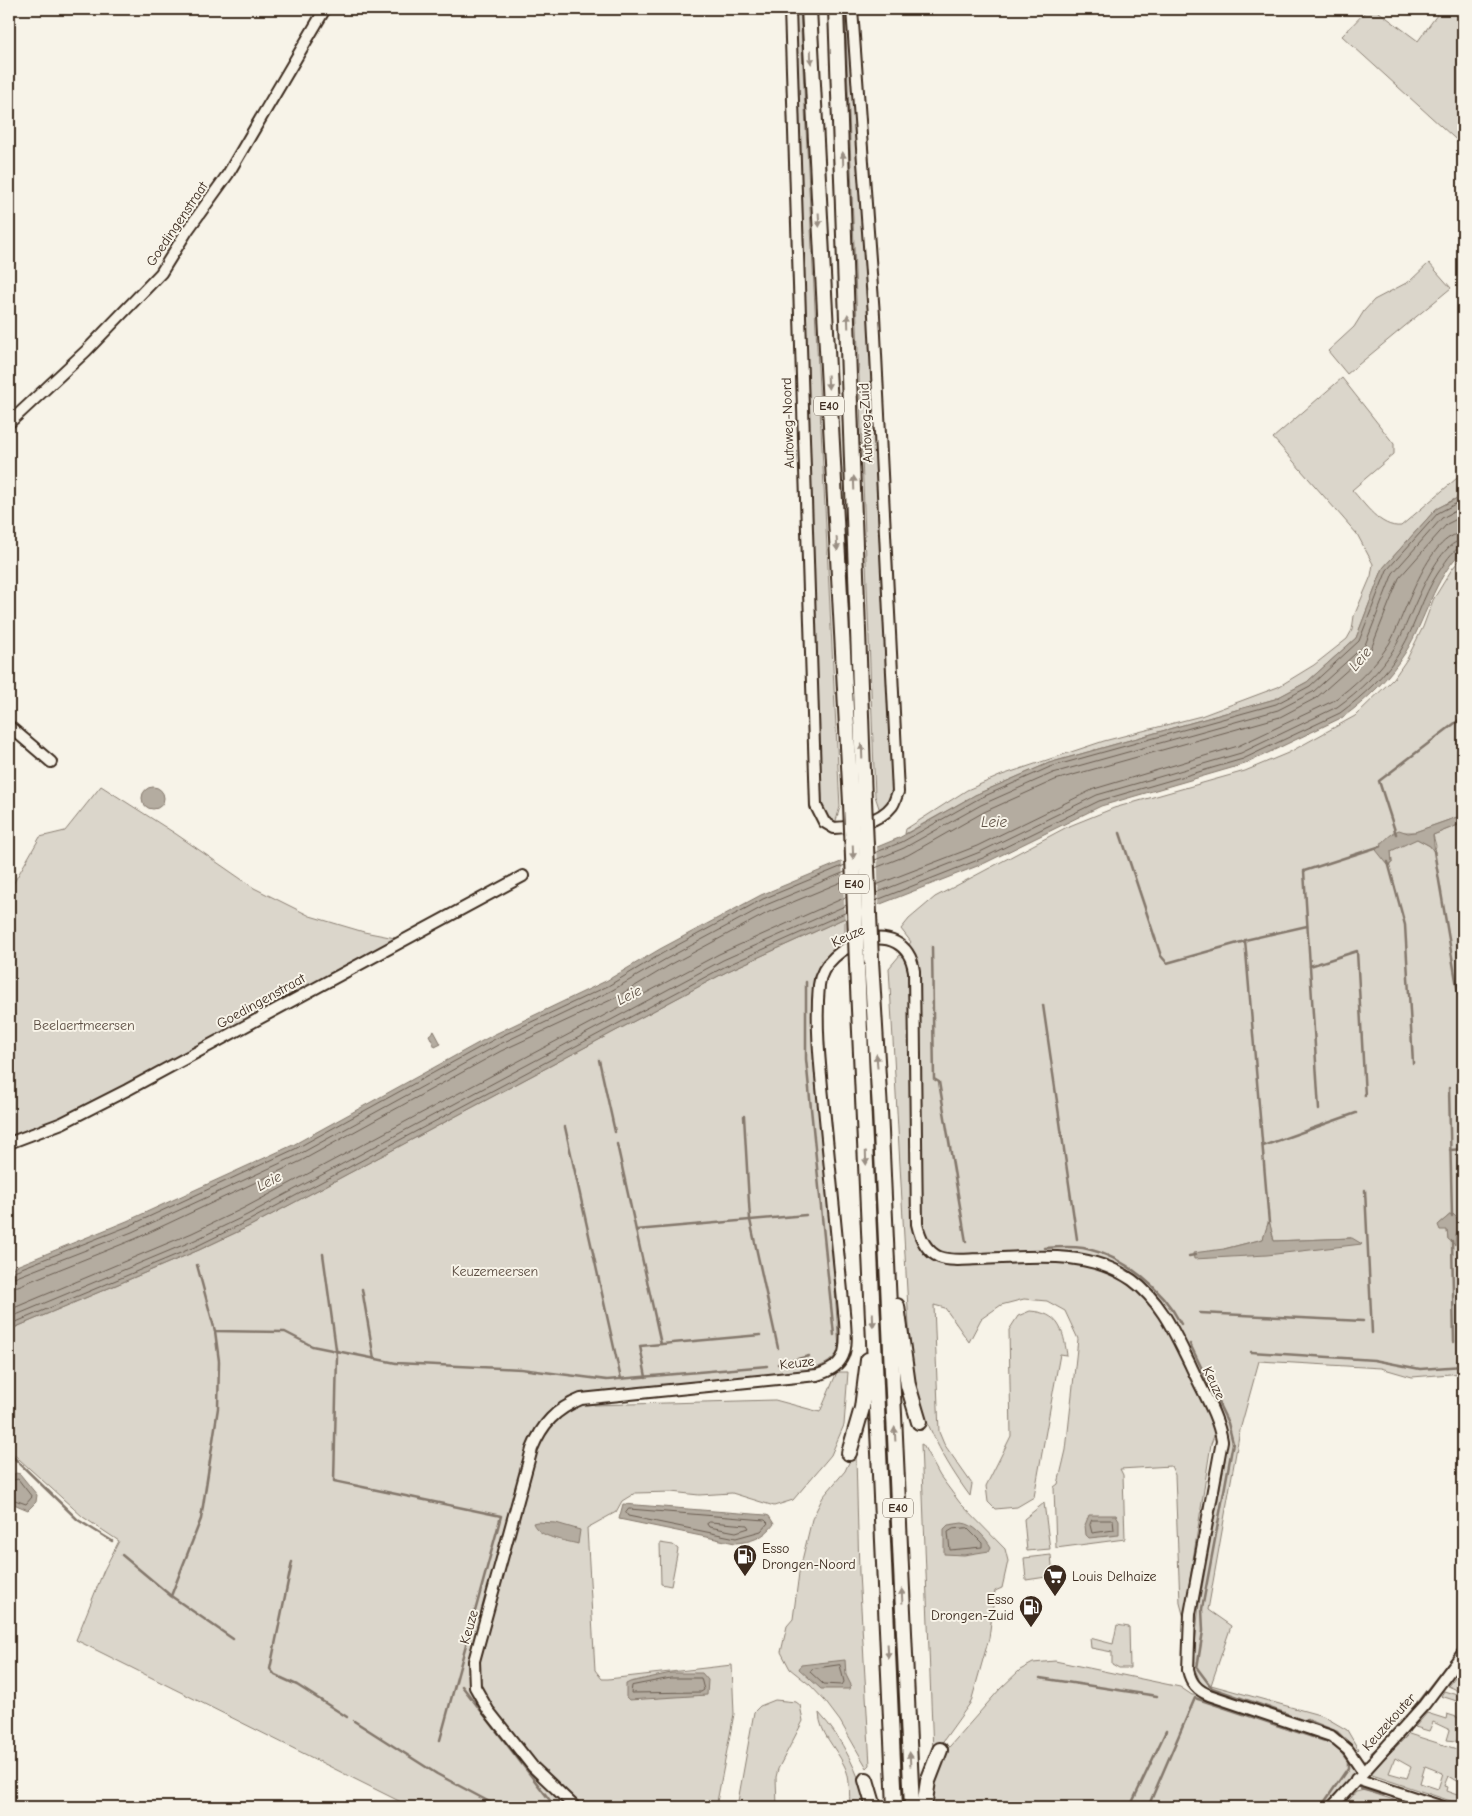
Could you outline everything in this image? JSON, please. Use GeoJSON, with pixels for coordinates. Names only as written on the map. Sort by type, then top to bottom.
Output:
{"type":"FeatureCollection","features":[{"type":"Feature","properties":{"kind":"highway","name":"E40"},"geometry":{"type":"LineString","coordinates":[[809,9],[858,801],[871,960],[912,1807]]}},
{"type":"Feature","properties":{"kind":"highway","name":"E40"},"geometry":{"type":"LineString","coordinates":[[836,9],[858,801],[857,965],[895,1807]]}},
{"type":"Feature","properties":{"kind":"highway"},"geometry":{"type":"LineString","coordinates":[[884,1208],[908,1385],[919,1422]]}},
{"type":"Feature","properties":{"kind":"highway"},"geometry":{"type":"LineString","coordinates":[[849,1453],[862,1408],[868,1360],[874,1340]]}},
{"type":"Feature","properties":{"kind":"highway"},"geometry":{"type":"LineString","coordinates":[[924,1807],[928,1781],[940,1750]]}},
{"type":"Feature","properties":{"kind":"highway"},"geometry":{"type":"LineString","coordinates":[[866,1780],[874,1807]]}},
{"type":"Feature","properties":{"kind":"street","name":"Goedingenstraat"},"geometry":{"type":"LineString","coordinates":[[9,423],[86,351],[161,273],[187,231],[228,174],[325,9]]}},
{"type":"Feature","properties":{"kind":"street","name":"Autoweg-Noord"},"geometry":{"type":"LineString","coordinates":[[790,9],[816,806],[824,822],[834,828]]}},
{"type":"Feature","properties":{"kind":"street","name":"Autoweg-Zuid"},"geometry":{"type":"LineString","coordinates":[[834,828],[868,821],[882,815],[892,806],[898,792],[875,334],[852,9]]}},
{"type":"Feature","properties":{"kind":"street"},"geometry":{"type":"LineString","coordinates":[[9,726],[51,762]]}},
{"type":"Feature","properties":{"kind":"street","name":"Goedingenstraat"},"geometry":{"type":"LineString","coordinates":[[9,1143],[62,1123],[127,1090],[523,876]]}},
{"type":"Feature","properties":{"kind":"street","name":"Keuze"},"geometry":{"type":"LineString","coordinates":[[575,1807],[539,1773],[488,1710],[475,1687],[472,1675],[474,1661],[532,1449],[546,1422],[558,1410],[581,1399],[817,1375],[826,1372],[841,1361],[846,1342],[845,1322],[819,1052],[819,982],[822,971],[834,957],[862,942],[880,938],[897,942],[908,952],[914,971],[917,1224],[919,1235],[932,1252],[949,1260],[1055,1256],[1086,1259],[1111,1268],[1132,1280],[1160,1308],[1180,1344],[1217,1422],[1222,1441],[1190,1614],[1188,1670],[1190,1678],[1201,1691],[1209,1695],[1331,1736],[1348,1750],[1359,1775]]}},
{"type":"Feature","properties":{"kind":"street","name":"Keuzekouter"},"geometry":{"type":"LineString","coordinates":[[1332,1807],[1424,1705],[1463,1654]]}},
{"type":"Feature","properties":{"kind":"street"},"geometry":{"type":"LineString","coordinates":[[1359,1775],[1443,1807]]}},
{"type":"Feature","properties":{"kind":"green space"},"geometry":{"type":"Polygon","coordinates":[[[794,9],[800,9],[840,807],[835,824],[827,819],[820,805],[799,212],[794,9]]]}},
{"type":"Feature","properties":{"kind":"green space"},"geometry":{"type":"Polygon","coordinates":[[[845,9],[848,9],[870,315],[894,791],[889,804],[880,811],[875,796],[845,9]]]}},
{"type":"Feature","properties":{"kind":"green space"},"geometry":{"type":"Polygon","coordinates":[[[1368,9],[1375,9],[1418,41],[1437,15],[1429,9],[1463,9],[1463,146],[1342,36],[1368,9]]]}},
{"type":"Feature","properties":{"kind":"green space"},"geometry":{"type":"Polygon","coordinates":[[[1429,263],[1451,288],[1347,374],[1328,351],[1354,327],[1374,300],[1410,281],[1429,263]]]}},
{"type":"Feature","properties":{"kind":"green space"},"geometry":{"type":"Polygon","coordinates":[[[1342,378],[1394,444],[1394,454],[1352,490],[1380,519],[1393,526],[1401,526],[1463,473],[1463,495],[1436,509],[1383,568],[1356,638],[1307,682],[1275,699],[1049,763],[975,795],[905,834],[906,829],[967,790],[1002,775],[1104,741],[1201,716],[1278,687],[1314,665],[1347,639],[1352,630],[1354,616],[1371,576],[1373,564],[1357,534],[1273,438],[1342,378]]]}},
{"type":"Feature","properties":{"kind":"green space"},"geometry":{"type":"Polygon","coordinates":[[[1463,556],[1463,815],[1415,832],[1393,832],[1389,839],[1381,843],[1392,863],[1391,851],[1396,848],[1417,839],[1430,846],[1434,852],[1436,846],[1433,835],[1463,823],[1463,1373],[1412,1377],[1381,1368],[1259,1361],[1240,1430],[1208,1610],[1231,1626],[1211,1685],[1323,1716],[1347,1730],[1358,1749],[1347,1760],[1355,1772],[1328,1807],[932,1807],[933,1776],[943,1754],[1000,1689],[1020,1670],[1033,1663],[1055,1661],[1180,1687],[1192,1695],[1197,1695],[1201,1684],[1194,1667],[1194,1654],[1199,1604],[1225,1460],[1227,1437],[1224,1426],[1215,1433],[1211,1444],[1184,1618],[1180,1603],[1175,1475],[1171,1466],[1120,1469],[1123,1475],[1125,1539],[1056,1548],[1054,1487],[1058,1484],[1066,1450],[1078,1339],[1065,1311],[1047,1301],[1024,1299],[1001,1305],[981,1319],[969,1342],[945,1308],[934,1305],[939,1432],[944,1444],[972,1484],[970,1496],[951,1468],[929,1426],[912,1380],[889,968],[911,942],[901,929],[909,919],[935,897],[1067,827],[1114,808],[1245,771],[1288,753],[1355,716],[1394,678],[1407,659],[1423,627],[1433,600],[1452,569],[1463,556]],[[1452,1213],[1438,1225],[1447,1230],[1448,1239],[1461,1229],[1452,1213]],[[1269,1221],[1263,1239],[1224,1249],[1351,1238],[1274,1241],[1269,1221]]]}},
{"type":"Feature","properties":{"kind":"green space","name":"Beelaertmeersen"},"geometry":{"type":"Polygon","coordinates":[[[101,786],[176,834],[254,888],[310,916],[364,932],[395,938],[263,1013],[89,1107],[9,1140],[9,891],[40,837],[65,831],[101,786]]]}},
{"type":"Feature","properties":{"kind":"green space","name":"Keuzemeersen"},"geometry":{"type":"Polygon","coordinates":[[[845,918],[845,946],[833,953],[824,962],[818,973],[815,987],[839,1350],[828,1362],[820,1367],[804,1372],[591,1392],[594,1405],[775,1400],[820,1412],[837,1372],[848,1372],[844,1425],[831,1455],[793,1500],[774,1506],[732,1493],[699,1495],[671,1492],[635,1493],[622,1501],[616,1512],[587,1528],[595,1670],[602,1679],[732,1665],[734,1714],[716,1807],[411,1807],[76,1640],[104,1570],[119,1541],[83,1517],[9,1450],[9,1330],[199,1250],[252,1225],[728,971],[845,918]]]}},
{"type":"Feature","properties":{"kind":"green space"},"geometry":{"type":"Polygon","coordinates":[[[1030,1311],[1047,1315],[1058,1324],[1064,1337],[1067,1355],[1060,1354],[1034,1497],[1017,1507],[995,1509],[988,1502],[986,1486],[1011,1436],[1009,1330],[1018,1316],[1030,1311]]]}},
{"type":"Feature","properties":{"kind":"green space"},"geometry":{"type":"Polygon","coordinates":[[[921,1444],[940,1476],[960,1503],[1005,1549],[1008,1561],[1002,1588],[995,1591],[989,1638],[971,1702],[936,1751],[933,1752],[921,1444]]]}},
{"type":"Feature","properties":{"kind":"green space"},"geometry":{"type":"Polygon","coordinates":[[[853,1454],[856,1456],[859,1573],[870,1765],[867,1768],[840,1721],[810,1685],[790,1669],[781,1652],[787,1626],[793,1619],[799,1573],[812,1519],[823,1497],[845,1471],[853,1454]]]}},
{"type":"Feature","properties":{"kind":"green space"},"geometry":{"type":"Polygon","coordinates":[[[1044,1503],[1050,1549],[1027,1551],[1024,1519],[1044,1503]]]}},
{"type":"Feature","properties":{"kind":"green space"},"geometry":{"type":"Polygon","coordinates":[[[660,1543],[673,1545],[678,1549],[671,1586],[661,1584],[660,1543]]]}},
{"type":"Feature","properties":{"kind":"green space"},"geometry":{"type":"Polygon","coordinates":[[[1051,1555],[1053,1576],[1026,1580],[1024,1558],[1051,1555]]]}},
{"type":"Feature","properties":{"kind":"green space"},"geometry":{"type":"Polygon","coordinates":[[[1117,1625],[1129,1627],[1130,1668],[1119,1668],[1112,1664],[1112,1652],[1091,1648],[1090,1638],[1113,1644],[1117,1625]]]}},
{"type":"Feature","properties":{"kind":"green space"},"geometry":{"type":"Polygon","coordinates":[[[1463,1667],[1463,1703],[1441,1696],[1444,1691],[1460,1696],[1455,1689],[1448,1686],[1463,1667]]]}},
{"type":"Feature","properties":{"kind":"green space"},"geometry":{"type":"Polygon","coordinates":[[[775,1700],[796,1702],[800,1705],[803,1721],[778,1769],[776,1777],[777,1807],[737,1807],[754,1712],[760,1706],[775,1700]]]}},
{"type":"Feature","properties":{"kind":"green space"},"geometry":{"type":"Polygon","coordinates":[[[819,1713],[843,1745],[860,1782],[868,1807],[850,1807],[849,1780],[846,1770],[825,1734],[819,1713]]]}},
{"type":"Feature","properties":{"kind":"green space"},"geometry":{"type":"Polygon","coordinates":[[[1427,1713],[1446,1719],[1447,1714],[1463,1719],[1463,1742],[1447,1740],[1450,1730],[1433,1722],[1429,1731],[1415,1727],[1427,1713]]]}},
{"type":"Feature","properties":{"kind":"green space"},"geometry":{"type":"Polygon","coordinates":[[[1409,1734],[1463,1751],[1463,1785],[1448,1776],[1444,1786],[1447,1787],[1446,1791],[1460,1796],[1463,1789],[1463,1805],[1369,1774],[1409,1734]],[[1395,1758],[1389,1773],[1407,1778],[1411,1767],[1395,1758]],[[1425,1766],[1420,1783],[1438,1789],[1443,1773],[1425,1766]]]}},
{"type":"Feature","properties":{"kind":"green space"},"geometry":{"type":"Polygon","coordinates":[[[1364,1790],[1414,1807],[1343,1807],[1356,1792],[1364,1790]]]}},
{"type":"Feature","properties":{"kind":"water","name":"Leie"},"geometry":{"type":"Polygon","coordinates":[[[1463,495],[1463,550],[1444,574],[1413,640],[1399,662],[1377,688],[1343,717],[1245,764],[1101,806],[985,863],[845,918],[728,971],[252,1225],[199,1250],[9,1330],[9,1269],[127,1221],[293,1145],[493,1035],[606,981],[660,949],[761,895],[899,838],[975,795],[1049,763],[1275,699],[1307,682],[1356,638],[1383,568],[1436,509],[1463,495]]]}},
{"type":"Feature","properties":{"kind":"water"},"geometry":{"type":"Polygon","coordinates":[[[153,787],[161,790],[164,798],[161,806],[153,809],[145,806],[142,798],[145,790],[153,787]]]}},
{"type":"Feature","properties":{"kind":"water"},"geometry":{"type":"Polygon","coordinates":[[[1463,815],[1463,823],[1433,835],[1435,853],[1430,846],[1417,839],[1391,851],[1392,863],[1388,865],[1376,850],[1396,831],[1415,832],[1463,815]]]}},
{"type":"Feature","properties":{"kind":"water"},"geometry":{"type":"Polygon","coordinates":[[[434,1031],[441,1044],[435,1047],[429,1035],[434,1031]]]}},
{"type":"Feature","properties":{"kind":"water"},"geometry":{"type":"Polygon","coordinates":[[[1452,1213],[1463,1224],[1456,1234],[1455,1245],[1448,1239],[1447,1230],[1440,1230],[1438,1225],[1452,1213]]]}},
{"type":"Feature","properties":{"kind":"water"},"geometry":{"type":"Polygon","coordinates":[[[1269,1220],[1274,1241],[1352,1238],[1362,1244],[1267,1255],[1194,1259],[1193,1253],[1224,1249],[1263,1239],[1269,1220]]]}},
{"type":"Feature","properties":{"kind":"water"},"geometry":{"type":"Polygon","coordinates":[[[16,1473],[20,1474],[37,1495],[36,1502],[28,1510],[9,1502],[9,1477],[16,1473]]]}},
{"type":"Feature","properties":{"kind":"water"},"geometry":{"type":"Polygon","coordinates":[[[623,1504],[766,1515],[769,1516],[774,1524],[766,1533],[757,1538],[735,1543],[619,1519],[623,1504]]]}},
{"type":"Feature","properties":{"kind":"water"},"geometry":{"type":"Polygon","coordinates":[[[1089,1515],[1116,1515],[1119,1520],[1119,1535],[1089,1538],[1086,1535],[1085,1525],[1089,1515]]]}},
{"type":"Feature","properties":{"kind":"water"},"geometry":{"type":"Polygon","coordinates":[[[533,1523],[556,1523],[580,1530],[578,1544],[546,1535],[536,1528],[533,1523]]]}},
{"type":"Feature","properties":{"kind":"water"},"geometry":{"type":"Polygon","coordinates":[[[962,1523],[975,1528],[982,1535],[991,1547],[989,1551],[964,1555],[944,1554],[944,1529],[948,1525],[962,1523]]]}},
{"type":"Feature","properties":{"kind":"water"},"geometry":{"type":"Polygon","coordinates":[[[845,1660],[846,1675],[851,1685],[849,1689],[821,1689],[799,1669],[801,1665],[845,1660]]]}},
{"type":"Feature","properties":{"kind":"water"},"geometry":{"type":"Polygon","coordinates":[[[671,1673],[702,1673],[708,1680],[707,1695],[629,1700],[626,1697],[626,1684],[671,1673]]]}},
{"type":"Feature","properties":{"kind":"pier"},"geometry":{"type":"Polygon","coordinates":[[[877,844],[879,907],[845,921],[842,859],[877,844]]]}},
{"type":"Feature","properties":{"kind":"waterway"},"geometry":{"type":"LineString","coordinates":[[1396,834],[1379,781],[1463,717]]}},
{"type":"Feature","properties":{"kind":"waterway"},"geometry":{"type":"LineString","coordinates":[[1459,720],[1463,731]]}},
{"type":"Feature","properties":{"kind":"waterway"},"geometry":{"type":"LineString","coordinates":[[1120,833],[1161,956],[1167,963],[1245,941]]}},
{"type":"Feature","properties":{"kind":"waterway"},"geometry":{"type":"LineString","coordinates":[[1319,1110],[1304,871],[1381,846]]}},
{"type":"Feature","properties":{"kind":"waterway"},"geometry":{"type":"LineString","coordinates":[[1434,851],[1463,1022]]}},
{"type":"Feature","properties":{"kind":"waterway"},"geometry":{"type":"LineString","coordinates":[[1388,862],[1405,925],[1413,1063]]}},
{"type":"Feature","properties":{"kind":"waterway"},"geometry":{"type":"LineString","coordinates":[[1269,1223],[1245,940],[1307,926]]}},
{"type":"Feature","properties":{"kind":"waterway"},"geometry":{"type":"LineString","coordinates":[[932,947],[934,1079],[939,1082],[966,1242]]}},
{"type":"Feature","properties":{"kind":"waterway"},"geometry":{"type":"LineString","coordinates":[[1310,966],[1357,951],[1365,1096]]}},
{"type":"Feature","properties":{"kind":"waterway"},"geometry":{"type":"LineString","coordinates":[[806,982],[806,1059],[834,1335]]}},
{"type":"Feature","properties":{"kind":"waterway"},"geometry":{"type":"LineString","coordinates":[[1043,1005],[1077,1239]]}},
{"type":"Feature","properties":{"kind":"waterway"},"geometry":{"type":"LineString","coordinates":[[599,1060],[615,1132]]}},
{"type":"Feature","properties":{"kind":"waterway"},"geometry":{"type":"LineString","coordinates":[[1449,1088],[1452,1216]]}},
{"type":"Feature","properties":{"kind":"waterway"},"geometry":{"type":"LineString","coordinates":[[1263,1146],[1356,1113]]}},
{"type":"Feature","properties":{"kind":"waterway"},"geometry":{"type":"LineString","coordinates":[[744,1116],[750,1220],[778,1348]]}},
{"type":"Feature","properties":{"kind":"waterway"},"geometry":{"type":"LineString","coordinates":[[565,1127],[621,1379]]}},
{"type":"Feature","properties":{"kind":"waterway"},"geometry":{"type":"LineString","coordinates":[[617,1144],[661,1344]]}},
{"type":"Feature","properties":{"kind":"waterway"},"geometry":{"type":"LineString","coordinates":[[1450,1150],[1463,1149]]}},
{"type":"Feature","properties":{"kind":"waterway"},"geometry":{"type":"LineString","coordinates":[[1365,1190],[1372,1333]]}},
{"type":"Feature","properties":{"kind":"waterway"},"geometry":{"type":"LineString","coordinates":[[636,1230],[806,1215]]}},
{"type":"Feature","properties":{"kind":"waterway"},"geometry":{"type":"LineString","coordinates":[[1452,1241],[1454,1342]]}},
{"type":"Feature","properties":{"kind":"waterway"},"geometry":{"type":"LineString","coordinates":[[1045,1248],[1083,1248],[1113,1258],[1127,1266],[1152,1286],[1173,1311],[1181,1324]]}},
{"type":"Feature","properties":{"kind":"waterway"},"geometry":{"type":"LineString","coordinates":[[323,1254],[337,1356],[334,1481],[501,1516],[440,1740]]}},
{"type":"Feature","properties":{"kind":"waterway"},"geometry":{"type":"LineString","coordinates":[[1189,1256],[1195,1255]]}},
{"type":"Feature","properties":{"kind":"waterway"},"geometry":{"type":"LineString","coordinates":[[197,1265],[215,1331],[285,1332],[312,1346],[396,1363],[521,1369],[607,1380],[767,1366]]}},
{"type":"Feature","properties":{"kind":"waterway"},"geometry":{"type":"LineString","coordinates":[[362,1289],[374,1359]]}},
{"type":"Feature","properties":{"kind":"waterway"},"geometry":{"type":"LineString","coordinates":[[1200,1313],[1363,1321]]}},
{"type":"Feature","properties":{"kind":"waterway"},"geometry":{"type":"LineString","coordinates":[[215,1331],[219,1361],[218,1408],[201,1519],[171,1596],[233,1639]]}},
{"type":"Feature","properties":{"kind":"waterway"},"geometry":{"type":"LineString","coordinates":[[646,1377],[640,1346],[760,1335]]}},
{"type":"Feature","properties":{"kind":"waterway"},"geometry":{"type":"LineString","coordinates":[[1190,1344],[1228,1423],[1233,1443],[1202,1609],[1203,1631],[1197,1668],[1212,1688],[1287,1714]]}},
{"type":"Feature","properties":{"kind":"waterway"},"geometry":{"type":"LineString","coordinates":[[1251,1352],[1374,1360],[1420,1369],[1463,1366]]}},
{"type":"Feature","properties":{"kind":"waterway"},"geometry":{"type":"LineString","coordinates":[[778,1364],[809,1356]]}},
{"type":"Feature","properties":{"kind":"waterway"},"geometry":{"type":"LineString","coordinates":[[9,1453],[78,1520],[112,1541]]}},
{"type":"Feature","properties":{"kind":"waterway"},"geometry":{"type":"LineString","coordinates":[[122,1555],[171,1596]]}},
{"type":"Feature","properties":{"kind":"waterway"},"geometry":{"type":"LineString","coordinates":[[292,1562],[270,1669],[275,1675],[297,1685],[347,1717]]}},
{"type":"Feature","properties":{"kind":"waterway"},"geometry":{"type":"LineString","coordinates":[[1455,1655],[1463,1644]]}},
{"type":"Feature","properties":{"kind":"waterway"},"geometry":{"type":"LineString","coordinates":[[1407,1716],[1450,1661]]}},
{"type":"Feature","properties":{"kind":"waterway"},"geometry":{"type":"LineString","coordinates":[[1446,1685],[1463,1662]]}},
{"type":"Feature","properties":{"kind":"waterway"},"geometry":{"type":"LineString","coordinates":[[1040,1678],[1157,1696]]}},
{"type":"Feature","properties":{"kind":"waterway"},"geometry":{"type":"LineString","coordinates":[[462,1686],[555,1807]]}},
{"type":"Feature","properties":{"kind":"waterway"},"geometry":{"type":"LineString","coordinates":[[1431,1704],[1441,1691]]}},
{"type":"Feature","properties":{"kind":"waterway"},"geometry":{"type":"LineString","coordinates":[[1148,1807],[1195,1698],[1334,1744]]}},
{"type":"Feature","properties":{"kind":"waterway"},"geometry":{"type":"LineString","coordinates":[[1414,1726],[1425,1711]]}},
{"type":"Feature","properties":{"kind":"waterway"},"geometry":{"type":"LineString","coordinates":[[1307,1720],[1337,1732],[1354,1749]]}},
{"type":"Feature","properties":{"kind":"waterway"},"geometry":{"type":"LineString","coordinates":[[354,1721],[437,1774],[499,1807]]}},
{"type":"Feature","properties":{"kind":"waterway"},"geometry":{"type":"LineString","coordinates":[[1130,1807],[1166,1731]]}},
{"type":"Feature","properties":{"kind":"waterway"},"geometry":{"type":"LineString","coordinates":[[1387,1754],[1409,1731]]}},
{"type":"Feature","properties":{"kind":"waterway"},"geometry":{"type":"LineString","coordinates":[[1370,1755],[1389,1737]]}},
{"type":"Feature","properties":{"kind":"waterway"},"geometry":{"type":"LineString","coordinates":[[1321,1807],[1348,1768],[1348,1761],[1340,1750]]}},
{"type":"Feature","properties":{"kind":"waterway"},"geometry":{"type":"LineString","coordinates":[[1400,1788],[1406,1790]]}},
{"type":"Feature","properties":{"kind":"waterway"},"geometry":{"type":"LineString","coordinates":[[1361,1789],[1384,1795]]}},
{"type":"Feature","properties":{"kind":"waterway"},"geometry":{"type":"LineString","coordinates":[[1341,1807],[1354,1790]]}},
{"type":"Feature","properties":{"kind":"waterway"},"geometry":{"type":"LineString","coordinates":[[1423,1795],[1441,1801]]}},
{"type":"Feature","properties":{"kind":"waterway"},"geometry":{"type":"LineString","coordinates":[[1392,1797],[1414,1804]]}},
{"type":"Feature","properties":{"kind":"waterway"},"geometry":{"type":"LineString","coordinates":[[1449,1804],[1461,1807]]}},
{"type":"Feature","properties":{"kind":"place","name":"Esso Drongen-Noord"},"geometry":{"type":"Point","coordinates":[745,1577]}},
{"type":"Feature","properties":{"kind":"place","name":"Louis Delhaize"},"geometry":{"type":"Point","coordinates":[1055,1597]}},
{"type":"Feature","properties":{"kind":"place","name":"Esso Drongen-Zuid"},"geometry":{"type":"Point","coordinates":[1031,1628]}}]}
